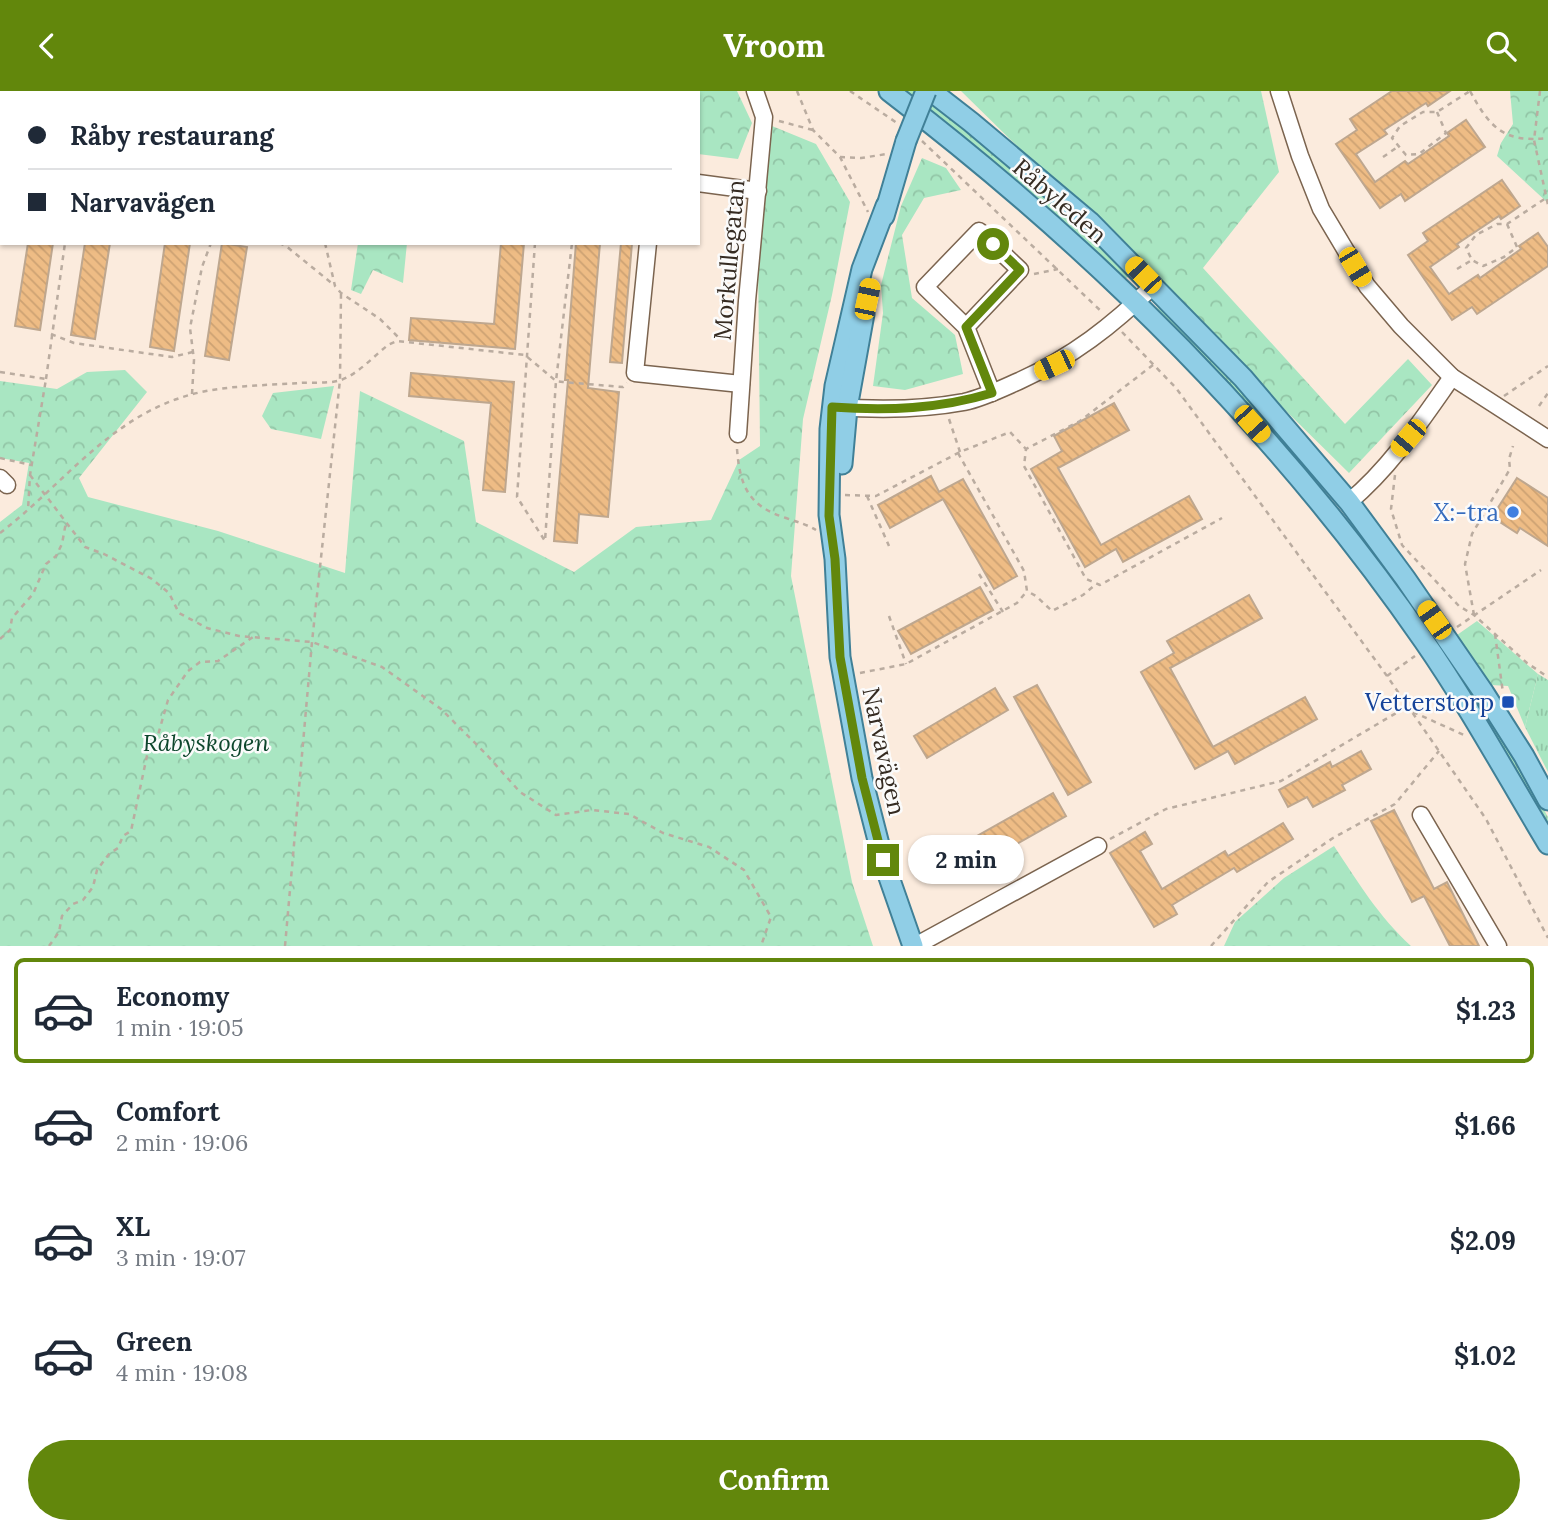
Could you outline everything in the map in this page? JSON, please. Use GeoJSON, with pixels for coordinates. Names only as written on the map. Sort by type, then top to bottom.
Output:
{"type":"FeatureCollection","features":[{"type":"Feature","properties":{"kind":"main road","name":"Råbyleden"},"geometry":{"type":"LineString","coordinates":[[889,91],[926,119],[1102,270],[1219,386],[1329,515],[1425,643],[1548,844]]}},
{"type":"Feature","properties":{"kind":"main road","name":"Narvavägen"},"geometry":{"type":"LineString","coordinates":[[914,946],[883,860],[867,798],[840,657],[835,559],[829,516],[840,407],[858,345],[878,211],[926,91]]}},
{"type":"Feature","properties":{"kind":"main road","name":"Råbyleden"},"geometry":{"type":"LineString","coordinates":[[932,91],[1090,222],[1235,369],[1349,502],[1456,651],[1524,756],[1548,800]]}},
{"type":"Feature","properties":{"kind":"main road","name":"Narvavägen"},"geometry":{"type":"LineString","coordinates":[[835,559],[841,495],[840,407]]}},
{"type":"Feature","properties":{"kind":"main road"},"geometry":{"type":"LineString","coordinates":[[1329,515],[1349,502]]}},
{"type":"Feature","properties":{"kind":"street","name":"Morkullegatan"},"geometry":{"type":"LineString","coordinates":[[738,434],[764,117],[755,91]]}},
{"type":"Feature","properties":{"kind":"street"},"geometry":{"type":"LineString","coordinates":[[1279,91],[1321,209],[1367,286],[1401,326],[1452,377],[1548,439]]}},
{"type":"Feature","properties":{"kind":"street"},"geometry":{"type":"LineString","coordinates":[[700,183],[758,191]]}},
{"type":"Feature","properties":{"kind":"street"},"geometry":{"type":"LineString","coordinates":[[966,327],[1020,270],[979,231],[925,287],[966,327],[992,393]]}},
{"type":"Feature","properties":{"kind":"street"},"geometry":{"type":"LineString","coordinates":[[648,245],[635,373],[741,384]]}},
{"type":"Feature","properties":{"kind":"street"},"geometry":{"type":"LineString","coordinates":[[840,407],[880,410],[921,408],[965,401],[992,393],[1054,365],[1093,340],[1154,285]]}},
{"type":"Feature","properties":{"kind":"street"},"geometry":{"type":"LineString","coordinates":[[1349,502],[1368,486],[1408,438],[1452,377]]}},
{"type":"Feature","properties":{"kind":"street"},"geometry":{"type":"LineString","coordinates":[[1421,814],[1498,946]]}},
{"type":"Feature","properties":{"kind":"street"},"geometry":{"type":"LineString","coordinates":[[914,946],[1098,846]]}},
{"type":"Feature","properties":{"kind":"path"},"geometry":{"type":"LineString","coordinates":[[797,91],[813,129],[839,157],[878,211]]}},
{"type":"Feature","properties":{"kind":"path"},"geometry":{"type":"LineString","coordinates":[[850,91],[909,135],[1058,269],[1177,388],[1387,676],[1486,819],[1548,938]]}},
{"type":"Feature","properties":{"kind":"path"},"geometry":{"type":"LineString","coordinates":[[1437,112],[1446,133],[1419,154],[1406,155],[1392,138],[1399,126],[1423,112],[1437,112],[1470,91],[1498,131],[1508,136],[1548,138]]}},
{"type":"Feature","properties":{"kind":"path"},"geometry":{"type":"LineString","coordinates":[[1539,91],[1534,139],[1548,205]]}},
{"type":"Feature","properties":{"kind":"path"},"geometry":{"type":"LineString","coordinates":[[764,117],[813,129]]}},
{"type":"Feature","properties":{"kind":"path"},"geometry":{"type":"LineString","coordinates":[[1383,157],[1399,146]]}},
{"type":"Feature","properties":{"kind":"path"},"geometry":{"type":"LineString","coordinates":[[839,157],[861,158],[887,154]]}},
{"type":"Feature","properties":{"kind":"path"},"geometry":{"type":"LineString","coordinates":[[1507,224],[1517,247],[1504,257],[1483,266],[1472,260],[1466,248],[1476,235],[1497,224],[1507,224],[1546,198]]}},
{"type":"Feature","properties":{"kind":"path"},"geometry":{"type":"LineString","coordinates":[[28,512],[30,475],[65,245]]}},
{"type":"Feature","properties":{"kind":"path"},"geometry":{"type":"LineString","coordinates":[[192,395],[193,352],[190,328],[202,267],[210,245]]}},
{"type":"Feature","properties":{"kind":"path"},"geometry":{"type":"LineString","coordinates":[[284,245],[341,293],[380,319],[398,337],[397,341]]}},
{"type":"Feature","properties":{"kind":"path"},"geometry":{"type":"LineString","coordinates":[[325,245],[335,286]]}},
{"type":"Feature","properties":{"kind":"path"},"geometry":{"type":"LineString","coordinates":[[535,245],[517,497],[545,541],[556,381],[572,245]]}},
{"type":"Feature","properties":{"kind":"path"},"geometry":{"type":"LineString","coordinates":[[1457,269],[1472,260]]}},
{"type":"Feature","properties":{"kind":"path"},"geometry":{"type":"LineString","coordinates":[[1013,277],[1058,269]]}},
{"type":"Feature","properties":{"kind":"path"},"geometry":{"type":"LineString","coordinates":[[285,946],[312,642],[340,380],[341,293]]}},
{"type":"Feature","properties":{"kind":"path"},"geometry":{"type":"LineString","coordinates":[[51,334],[75,343],[172,357],[193,352]]}},
{"type":"Feature","properties":{"kind":"path"},"geometry":{"type":"LineString","coordinates":[[0,533],[28,512],[94,448],[145,414],[192,395],[242,387],[340,380],[397,341],[527,356],[556,381],[623,387],[635,373]]}},
{"type":"Feature","properties":{"kind":"path"},"geometry":{"type":"LineString","coordinates":[[1026,449],[1080,421],[1153,365]]}},
{"type":"Feature","properties":{"kind":"path"},"geometry":{"type":"LineString","coordinates":[[1494,405],[1548,366]]}},
{"type":"Feature","properties":{"kind":"path"},"geometry":{"type":"LineString","coordinates":[[0,372],[46,379]]}},
{"type":"Feature","properties":{"kind":"path"},"geometry":{"type":"LineString","coordinates":[[1539,405],[1548,393]]}},
{"type":"Feature","properties":{"kind":"path"},"geometry":{"type":"LineString","coordinates":[[844,675],[906,664],[1017,604],[1027,591],[1024,571],[959,453],[949,419]]}},
{"type":"Feature","properties":{"kind":"path"},"geometry":{"type":"LineString","coordinates":[[841,495],[876,496],[959,453],[1010,432],[1026,449],[1024,466],[1086,579],[1100,585],[1222,518]]}},
{"type":"Feature","properties":{"kind":"path"},"geometry":{"type":"LineString","coordinates":[[738,434],[741,484],[751,498],[784,518],[803,523],[819,532]]}},
{"type":"Feature","properties":{"kind":"path"},"geometry":{"type":"LineString","coordinates":[[1474,615],[1465,564],[1472,534],[1510,469],[1509,459],[1513,446]]}},
{"type":"Feature","properties":{"kind":"path"},"geometry":{"type":"LineString","coordinates":[[0,459],[32,465]]}},
{"type":"Feature","properties":{"kind":"path"},"geometry":{"type":"LineString","coordinates":[[1387,463],[1396,470],[1391,509],[1402,545],[1459,606],[1474,615],[1527,663],[1548,677]]}},
{"type":"Feature","properties":{"kind":"path"},"geometry":{"type":"LineString","coordinates":[[30,475],[85,547],[104,554],[160,586],[169,593],[179,613],[207,628],[253,637],[312,642],[382,667],[441,709],[520,792],[556,815],[592,810],[629,814],[663,833],[709,847],[744,870],[771,917],[761,946]]}},
{"type":"Feature","properties":{"kind":"path"},"geometry":{"type":"LineString","coordinates":[[867,496],[889,546]]}},
{"type":"Feature","properties":{"kind":"path"},"geometry":{"type":"LineString","coordinates":[[0,639],[10,630],[12,618],[33,594],[46,564],[56,556],[62,544],[66,522]]}},
{"type":"Feature","properties":{"kind":"path"},"geometry":{"type":"LineString","coordinates":[[1454,628],[1541,570]]}},
{"type":"Feature","properties":{"kind":"path"},"geometry":{"type":"LineString","coordinates":[[979,574],[1003,612]]}},
{"type":"Feature","properties":{"kind":"path"},"geometry":{"type":"LineString","coordinates":[[1027,591],[1052,611],[1083,595],[1096,584]]}},
{"type":"Feature","properties":{"kind":"path"},"geometry":{"type":"LineString","coordinates":[[889,616],[906,664]]}},
{"type":"Feature","properties":{"kind":"path"},"geometry":{"type":"LineString","coordinates":[[1495,634],[1503,693]]}},
{"type":"Feature","properties":{"kind":"path"},"geometry":{"type":"LineString","coordinates":[[49,946],[59,932],[62,916],[73,904],[83,900],[93,887],[97,870],[109,854],[118,848],[123,836],[131,831],[148,751],[158,735],[168,700],[188,671],[201,662],[218,661],[253,637]]}},
{"type":"Feature","properties":{"kind":"path"},"geometry":{"type":"LineString","coordinates":[[1387,676],[1418,654]]}},
{"type":"Feature","properties":{"kind":"path"},"geometry":{"type":"LineString","coordinates":[[1098,846],[1166,809],[1281,781],[1408,706]]}},
{"type":"Feature","properties":{"kind":"path"},"geometry":{"type":"LineString","coordinates":[[1411,712],[1467,736]]}},
{"type":"Feature","properties":{"kind":"path"},"geometry":{"type":"LineString","coordinates":[[1211,946],[1268,882],[1333,838],[1395,804],[1439,751]]}},
{"type":"Feature","properties":{"kind":"green space"},"geometry":{"type":"Polygon","coordinates":[[[700,91],[737,91],[752,123],[738,159],[700,154],[700,91]]]}},
{"type":"Feature","properties":{"kind":"green space"},"geometry":{"type":"Polygon","coordinates":[[[899,91],[920,91],[1094,237],[1130,274],[1128,277],[1124,279],[1025,191],[899,91]]]}},
{"type":"Feature","properties":{"kind":"green space"},"geometry":{"type":"Polygon","coordinates":[[[961,91],[1261,91],[1279,172],[1203,268],[1345,424],[1408,359],[1432,385],[1349,473],[961,91]]]}},
{"type":"Feature","properties":{"kind":"green space"},"geometry":{"type":"Polygon","coordinates":[[[1510,91],[1548,91],[1548,203],[1497,156],[1501,143],[1513,124],[1510,91]]]}},
{"type":"Feature","properties":{"kind":"green space","name":"Råbyskogen"},"geometry":{"type":"Polygon","coordinates":[[[772,126],[816,144],[850,202],[803,419],[791,576],[852,882],[873,946],[0,946],[0,522],[22,505],[29,463],[0,458],[0,381],[57,389],[87,372],[125,370],[147,392],[79,478],[88,497],[218,531],[345,573],[360,391],[464,441],[476,522],[574,572],[636,527],[711,520],[739,460],[760,446],[758,257],[772,126]]]}},
{"type":"Feature","properties":{"kind":"green space"},"geometry":{"type":"Polygon","coordinates":[[[922,158],[946,168],[961,190],[924,198],[902,235],[912,298],[955,335],[963,374],[905,390],[873,386],[883,313],[881,285],[901,206],[922,158]]]}},
{"type":"Feature","properties":{"kind":"green space"},"geometry":{"type":"Polygon","coordinates":[[[358,245],[407,245],[403,283],[373,270],[361,294],[351,290],[358,245]]]}},
{"type":"Feature","properties":{"kind":"green space"},"geometry":{"type":"Polygon","coordinates":[[[1155,306],[1215,365],[1238,383],[1294,448],[1290,449],[1268,429],[1155,306]]]}},
{"type":"Feature","properties":{"kind":"green space"},"geometry":{"type":"Polygon","coordinates":[[[334,386],[321,439],[271,429],[262,416],[273,393],[334,386]]]}},
{"type":"Feature","properties":{"kind":"green space"},"geometry":{"type":"Polygon","coordinates":[[[1359,534],[1363,535],[1403,588],[1514,756],[1548,817],[1548,831],[1357,537],[1359,534]]]}},
{"type":"Feature","properties":{"kind":"green space"},"geometry":{"type":"Polygon","coordinates":[[[1477,621],[1538,674],[1525,727],[1508,686],[1491,685],[1457,635],[1477,621]]]}},
{"type":"Feature","properties":{"kind":"green space"},"geometry":{"type":"Polygon","coordinates":[[[1538,674],[1548,680],[1548,772],[1525,727],[1538,674]]]}},
{"type":"Feature","properties":{"kind":"green space"},"geometry":{"type":"Polygon","coordinates":[[[1334,846],[1379,911],[1411,946],[1224,946],[1235,922],[1284,878],[1334,846]]]}},
{"type":"Feature","properties":{"kind":"building"},"geometry":{"type":"Polygon","coordinates":[[[1392,91],[1450,91],[1384,130],[1387,134],[1356,154],[1375,182],[1405,161],[1408,164],[1449,136],[1447,133],[1466,120],[1485,147],[1405,201],[1401,194],[1380,208],[1336,144],[1357,130],[1350,119],[1392,91]]]}},
{"type":"Feature","properties":{"kind":"building"},"geometry":{"type":"Polygon","coordinates":[[[1502,180],[1520,206],[1501,219],[1499,216],[1457,244],[1459,247],[1430,267],[1449,294],[1478,275],[1480,278],[1521,249],[1519,246],[1538,233],[1548,247],[1548,266],[1477,314],[1472,307],[1452,320],[1408,255],[1428,241],[1423,233],[1502,180]]]}},
{"type":"Feature","properties":{"kind":"building"},"geometry":{"type":"Polygon","coordinates":[[[28,245],[53,245],[40,330],[15,326],[28,245]]]}},
{"type":"Feature","properties":{"kind":"building"},"geometry":{"type":"Polygon","coordinates":[[[85,245],[110,245],[95,339],[71,335],[85,245]]]}},
{"type":"Feature","properties":{"kind":"building"},"geometry":{"type":"Polygon","coordinates":[[[165,245],[190,245],[174,351],[150,347],[165,245]]]}},
{"type":"Feature","properties":{"kind":"building"},"geometry":{"type":"Polygon","coordinates":[[[222,245],[247,247],[229,360],[205,356],[222,245]]]}},
{"type":"Feature","properties":{"kind":"building"},"geometry":{"type":"Polygon","coordinates":[[[501,245],[524,245],[515,349],[409,340],[411,318],[494,324],[501,245]]]}},
{"type":"Feature","properties":{"kind":"building"},"geometry":{"type":"Polygon","coordinates":[[[576,245],[600,245],[588,388],[619,392],[608,517],[579,514],[577,543],[554,541],[568,380],[565,380],[576,245]]]}},
{"type":"Feature","properties":{"kind":"building"},"geometry":{"type":"Polygon","coordinates":[[[621,245],[632,245],[622,363],[610,362],[621,245]]]}},
{"type":"Feature","properties":{"kind":"building"},"geometry":{"type":"Polygon","coordinates":[[[411,373],[514,382],[505,492],[483,490],[491,403],[409,396],[411,373]]]}},
{"type":"Feature","properties":{"kind":"building"},"geometry":{"type":"Polygon","coordinates":[[[1114,403],[1129,430],[1058,468],[1101,545],[1189,496],[1202,519],[1123,562],[1116,549],[1085,567],[1031,469],[1062,451],[1054,436],[1114,403]]]}},
{"type":"Feature","properties":{"kind":"building"},"geometry":{"type":"Polygon","coordinates":[[[931,476],[939,492],[963,479],[1017,576],[994,589],[943,499],[890,528],[878,505],[931,476]]]}},
{"type":"Feature","properties":{"kind":"building"},"geometry":{"type":"Polygon","coordinates":[[[1517,478],[1548,498],[1548,546],[1520,528],[1517,533],[1492,517],[1517,478]]]}},
{"type":"Feature","properties":{"kind":"building"},"geometry":{"type":"Polygon","coordinates":[[[980,587],[993,610],[911,654],[898,631],[980,587]]]}},
{"type":"Feature","properties":{"kind":"building"},"geometry":{"type":"Polygon","coordinates":[[[1249,595],[1262,618],[1170,668],[1213,747],[1305,697],[1317,719],[1235,764],[1228,751],[1195,769],[1141,672],[1174,653],[1167,641],[1249,595]]]}},
{"type":"Feature","properties":{"kind":"building"},"geometry":{"type":"Polygon","coordinates":[[[1037,685],[1091,782],[1068,795],[1014,697],[1037,685]]]}},
{"type":"Feature","properties":{"kind":"building"},"geometry":{"type":"Polygon","coordinates":[[[995,688],[1008,710],[927,758],[914,736],[995,688]]]}},
{"type":"Feature","properties":{"kind":"building"},"geometry":{"type":"Polygon","coordinates":[[[1361,751],[1371,769],[1342,785],[1345,790],[1313,807],[1307,797],[1288,807],[1279,790],[1330,762],[1332,767],[1361,751]]]}},
{"type":"Feature","properties":{"kind":"building"},"geometry":{"type":"Polygon","coordinates":[[[1053,793],[1066,816],[960,876],[947,853],[1053,793]]]}},
{"type":"Feature","properties":{"kind":"building"},"geometry":{"type":"Polygon","coordinates":[[[1394,810],[1434,889],[1447,882],[1479,946],[1450,946],[1424,896],[1412,902],[1371,821],[1394,810]]]}},
{"type":"Feature","properties":{"kind":"building"},"geometry":{"type":"Polygon","coordinates":[[[1283,823],[1293,839],[1237,872],[1234,868],[1172,905],[1177,914],[1154,927],[1110,853],[1145,832],[1152,844],[1140,851],[1162,889],[1225,851],[1228,856],[1283,823]]]}},
{"type":"Feature","properties":{"kind":"place","name":"X:-tra"},"geometry":{"type":"Point","coordinates":[1513,512]}},
{"type":"Feature","properties":{"kind":"place","name":"Vetterstorp"},"geometry":{"type":"Point","coordinates":[1508,702]}},
{"type":"Feature","properties":{"kind":"route"},"geometry":{"type":"LineString","coordinates":[[883,860],[862,778],[840,657],[835,559],[829,516],[832,407],[880,410],[921,408],[965,401],[992,393],[966,327],[1020,270],[993,244]]}}]}
